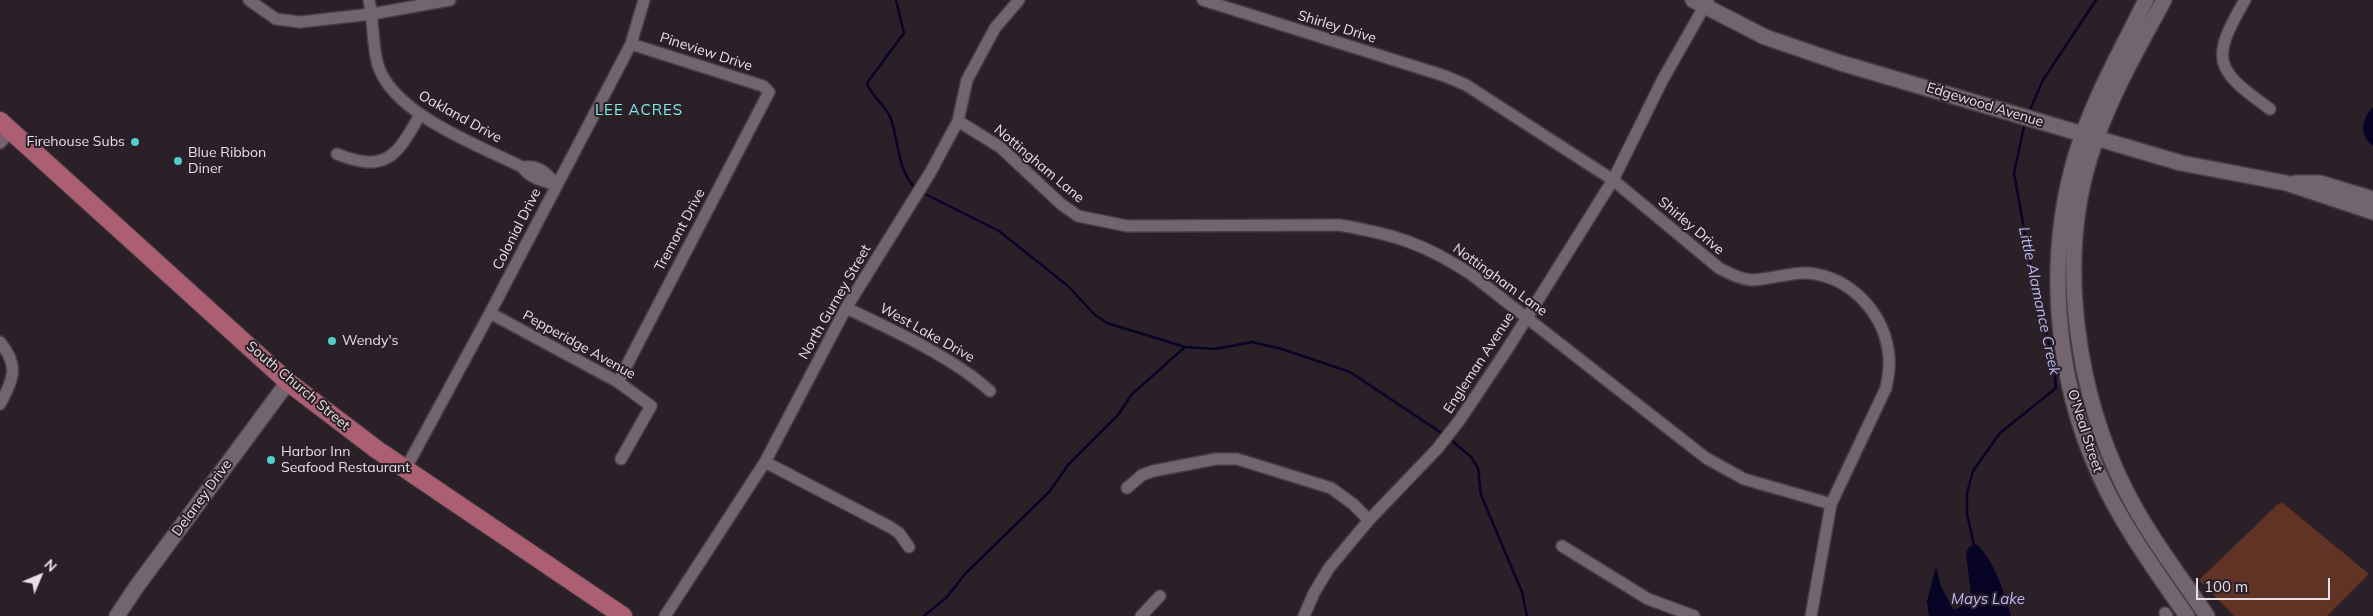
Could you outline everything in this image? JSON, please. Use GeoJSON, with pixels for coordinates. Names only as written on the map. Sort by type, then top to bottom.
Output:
{"type":"FeatureCollection","features":[{"type":"Feature","properties":{"kind":"main road","name":"South Church Street"},"geometry":{"type":"LineString","coordinates":[[4,132],[288,382],[348,428],[623,616]]}},
{"type":"Feature","properties":{"kind":"street"},"geometry":{"type":"LineString","coordinates":[[249,0],[264,13],[286,22],[372,14],[450,0]]}},
{"type":"Feature","properties":{"kind":"street","name":"Oakland Drive"},"geometry":{"type":"LineString","coordinates":[[369,0],[378,68],[388,86],[400,100],[420,115],[522,167],[527,174],[534,178],[557,185]]}},
{"type":"Feature","properties":{"kind":"street","name":"Colonial Drive"},"geometry":{"type":"LineString","coordinates":[[406,468],[632,44],[644,0]]}},
{"type":"Feature","properties":{"kind":"street","name":"North Gurney Street"},"geometry":{"type":"LineString","coordinates":[[665,616],[765,462],[846,308],[930,174],[958,121],[967,80],[995,28],[1019,0]]}},
{"type":"Feature","properties":{"kind":"street","name":"Shirley Drive"},"geometry":{"type":"LineString","coordinates":[[1203,0],[1452,79],[1484,94],[1613,180],[1719,268],[1739,278],[1752,280],[1794,273],[1822,276],[1837,280],[1853,290],[1873,311],[1881,324],[1890,357],[1886,388],[1831,504],[1811,616]]}},
{"type":"Feature","properties":{"kind":"street"},"geometry":{"type":"LineString","coordinates":[[2089,137],[2102,87],[2146,0]]}},
{"type":"Feature","properties":{"kind":"street"},"geometry":{"type":"LineString","coordinates":[[2089,137],[2164,0]]}},
{"type":"Feature","properties":{"kind":"street"},"geometry":{"type":"LineString","coordinates":[[2244,0],[2228,30],[2221,52],[2224,68],[2243,89],[2270,109]]}},
{"type":"Feature","properties":{"kind":"street","name":"Engleman Avenue"},"geometry":{"type":"LineString","coordinates":[[1304,616],[1314,593],[1329,568],[1369,520],[1437,449],[1458,422],[1527,317],[1613,180],[1701,2]]}},
{"type":"Feature","properties":{"kind":"street","name":"Edgewood Avenue"},"geometry":{"type":"LineString","coordinates":[[1701,2],[1739,26],[1790,47],[2089,137],[2182,163],[2286,183],[2373,212]]}},
{"type":"Feature","properties":{"kind":"street","name":"Pineview Drive"},"geometry":{"type":"LineString","coordinates":[[632,44],[763,86],[769,92]]}},
{"type":"Feature","properties":{"kind":"street","name":"Tremont Drive"},"geometry":{"type":"LineString","coordinates":[[618,382],[769,92]]}},
{"type":"Feature","properties":{"kind":"street"},"geometry":{"type":"LineString","coordinates":[[337,154],[356,162],[378,162],[387,159],[398,151],[420,115]]}},
{"type":"Feature","properties":{"kind":"street","name":"Nottingham Lane"},"geometry":{"type":"LineString","coordinates":[[958,121],[1000,147],[1061,204],[1078,216],[1127,226],[1339,225],[1374,231],[1408,240],[1437,252],[1472,275],[1718,466],[1744,479],[1831,504]]}},
{"type":"Feature","properties":{"kind":"street","name":"O'Neal Street"},"geometry":{"type":"LineString","coordinates":[[2089,137],[2066,201],[2060,238],[2059,308],[2069,381],[2087,444],[2112,500],[2129,532],[2187,616]]}},
{"type":"Feature","properties":{"kind":"street","name":"O'Neal Street"},"geometry":{"type":"LineString","coordinates":[[2089,137],[2074,247],[2077,319],[2082,358],[2090,395],[2101,432],[2127,493],[2147,528],[2207,616]]}},
{"type":"Feature","properties":{"kind":"street","name":"Edgewood Avenue"},"geometry":{"type":"LineString","coordinates":[[2286,183],[2320,183],[2373,199]]}},
{"type":"Feature","properties":{"kind":"street","name":"West Lake Drive"},"geometry":{"type":"LineString","coordinates":[[846,308],[887,327],[973,375],[990,391]]}},
{"type":"Feature","properties":{"kind":"street","name":"Pepperidge Avenue"},"geometry":{"type":"LineString","coordinates":[[490,313],[618,382],[650,406],[621,459]]}},
{"type":"Feature","properties":{"kind":"street"},"geometry":{"type":"LineString","coordinates":[[0,342],[10,353],[14,367],[10,387],[0,404]]}},
{"type":"Feature","properties":{"kind":"street","name":"Delaney Drive"},"geometry":{"type":"LineString","coordinates":[[116,616],[288,382]]}},
{"type":"Feature","properties":{"kind":"street"},"geometry":{"type":"LineString","coordinates":[[1128,488],[1142,476],[1152,471],[1216,459],[1237,459],[1331,488],[1353,504],[1369,520]]}},
{"type":"Feature","properties":{"kind":"street"},"geometry":{"type":"LineString","coordinates":[[765,462],[890,526],[899,533],[909,547]]}},
{"type":"Feature","properties":{"kind":"street"},"geometry":{"type":"LineString","coordinates":[[1562,546],[1648,599],[1694,616]]}},
{"type":"Feature","properties":{"kind":"street"},"geometry":{"type":"LineString","coordinates":[[1141,616],[1160,596]]}},
{"type":"Feature","properties":{"kind":"shaded area"},"geometry":{"type":"Polygon","coordinates":[[[2283,503],[2369,574],[2327,616],[2234,616],[2199,580],[2278,504],[2283,503]]]}},
{"type":"Feature","properties":{"kind":"water"},"geometry":{"type":"Polygon","coordinates":[[[2373,107],[2373,146],[2365,137],[2363,127],[2366,117],[2373,107]]]}},
{"type":"Feature","properties":{"kind":"water","name":"Mays Lake"},"geometry":{"type":"Polygon","coordinates":[[[1974,544],[1978,545],[1984,552],[1994,569],[2011,616],[1929,616],[1927,601],[1936,567],[1941,586],[1953,609],[1967,603],[1971,595],[1966,553],[1969,547],[1974,544]]]}},
{"type":"Feature","properties":{"kind":"waterway"},"geometry":{"type":"LineString","coordinates":[[896,0],[904,33],[867,83],[872,93],[889,114],[902,165],[910,182],[916,189]]}},
{"type":"Feature","properties":{"kind":"waterway","name":"Little Alamance Creek"},"geometry":{"type":"LineString","coordinates":[[2029,112],[2043,80],[2096,0]]}},
{"type":"Feature","properties":{"kind":"waterway","name":"Little Alamance Creek"},"geometry":{"type":"LineString","coordinates":[[1974,545],[1967,514],[1967,493],[1973,471],[2000,433],[2056,388],[2054,364],[2031,268],[2014,173],[2025,122]]}},
{"type":"Feature","properties":{"kind":"waterway"},"geometry":{"type":"LineString","coordinates":[[923,193],[999,231],[1068,286],[1095,315],[1107,323],[1185,347],[1215,349],[1252,342],[1282,349],[1350,372],[1443,434]]}},
{"type":"Feature","properties":{"kind":"waterway"},"geometry":{"type":"LineString","coordinates":[[924,616],[947,597],[965,574],[1050,491],[1068,465],[1118,415],[1132,394],[1185,347]]}},
{"type":"Feature","properties":{"kind":"waterway"},"geometry":{"type":"LineString","coordinates":[[1450,439],[1471,457],[1478,468],[1481,495],[1522,592],[1527,616]]}},
{"type":"Feature","properties":{"kind":"place","name":"Firehouse Subs"},"geometry":{"type":"Point","coordinates":[135,142]}},
{"type":"Feature","properties":{"kind":"place","name":"Blue Ribbon Diner"},"geometry":{"type":"Point","coordinates":[178,161]}},
{"type":"Feature","properties":{"kind":"place","name":"Wendy's"},"geometry":{"type":"Point","coordinates":[332,341]}},
{"type":"Feature","properties":{"kind":"place","name":"Harbor Inn Seafood Restaurant"},"geometry":{"type":"Point","coordinates":[271,460]}},
{"type":"Feature","properties":{"kind":"district","name":"LEE ACRES"},"geometry":{"type":"Point","coordinates":[639,110]}}]}
